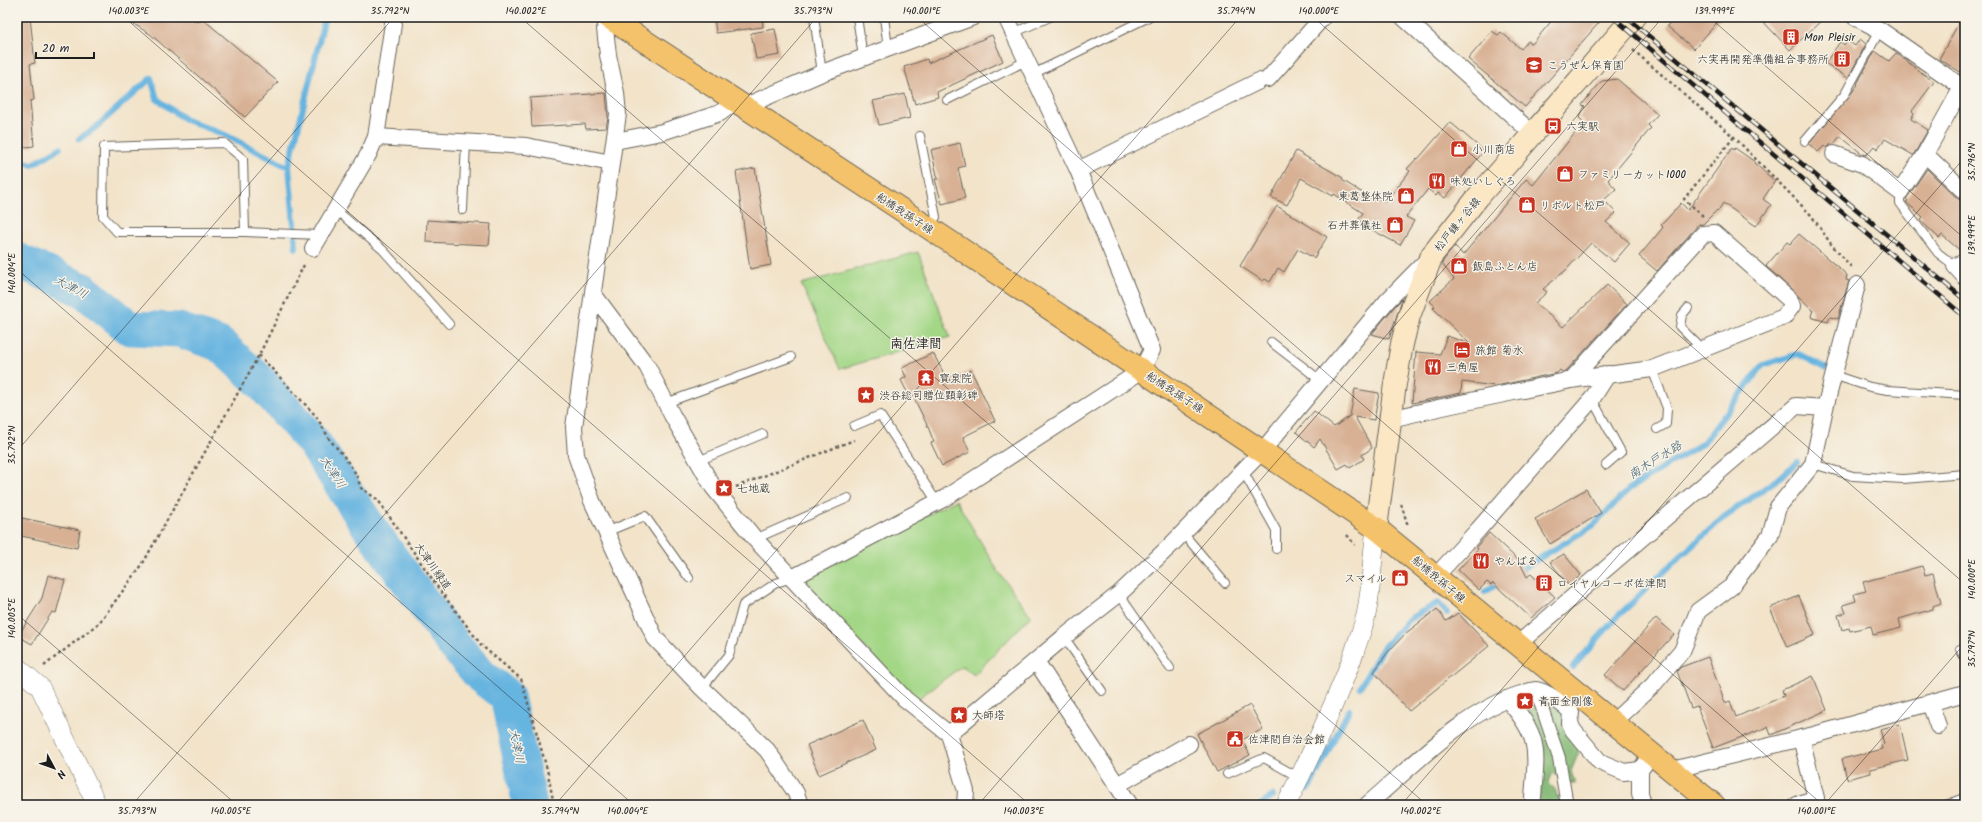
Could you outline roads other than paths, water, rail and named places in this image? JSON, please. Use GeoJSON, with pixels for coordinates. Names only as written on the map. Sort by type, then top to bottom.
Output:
{"type":"FeatureCollection","features":[{"type":"Feature","properties":{"kind":"main road","name":"松戸鎌ヶ谷線"},"geometry":{"type":"LineString","coordinates":[[1376,528],[1395,384],[1409,316],[1432,255],[1478,197],[1634,17]]}},
{"type":"Feature","properties":{"kind":"main road","name":"船橋我孫子線"},"geometry":{"type":"LineString","coordinates":[[609,18],[1141,371],[1263,450],[1376,528],[1613,722],[1646,762],[1672,770],[1714,805]]}},
{"type":"Feature","properties":{"kind":"street"},"geometry":{"type":"LineString","coordinates":[[317,241],[368,155],[376,137],[394,17]]}},
{"type":"Feature","properties":{"kind":"street"},"geometry":{"type":"LineString","coordinates":[[615,141],[662,132],[720,113],[739,104],[973,17]]}},
{"type":"Feature","properties":{"kind":"street"},"geometry":{"type":"LineString","coordinates":[[792,578],[937,502],[1141,371],[1152,350],[1078,170],[1006,17]]}},
{"type":"Feature","properties":{"kind":"street"},"geometry":{"type":"LineString","coordinates":[[1078,170],[1263,80],[1324,17]]}},
{"type":"Feature","properties":{"kind":"street"},"geometry":{"type":"LineString","coordinates":[[1403,17],[1533,134]]}},
{"type":"Feature","properties":{"kind":"street"},"geometry":{"type":"LineString","coordinates":[[1834,154],[1862,164],[1900,192],[1925,154],[1963,84],[1880,30],[1855,17]]}},
{"type":"Feature","properties":{"kind":"street"},"geometry":{"type":"LineString","coordinates":[[609,18],[605,29],[618,114],[594,295],[574,427],[576,455],[592,501],[656,638],[702,688],[767,750],[796,793],[800,805]]}},
{"type":"Feature","properties":{"kind":"street"},"geometry":{"type":"LineString","coordinates":[[376,137],[526,146],[611,163]]}},
{"type":"Feature","properties":{"kind":"street"},"geometry":{"type":"LineString","coordinates":[[1925,154],[1965,192]]}},
{"type":"Feature","properties":{"kind":"street"},"geometry":{"type":"LineString","coordinates":[[1391,419],[1434,408],[1571,380],[1652,369],[1784,317],[1792,306],[1790,300],[1714,233],[1703,234],[1571,380]]}},
{"type":"Feature","properties":{"kind":"street"},"geometry":{"type":"LineString","coordinates":[[949,734],[1064,637],[1119,594],[1183,533],[1263,450],[1399,287],[1432,255]]}},
{"type":"Feature","properties":{"kind":"street"},"geometry":{"type":"LineString","coordinates":[[1613,722],[1653,685],[1682,651],[1698,611],[1731,587],[1770,536],[1778,507],[1813,464],[1833,375],[1857,285]]}},
{"type":"Feature","properties":{"kind":"street"},"geometry":{"type":"LineString","coordinates":[[594,295],[647,366],[698,461],[719,494],[755,539],[905,699],[949,734],[966,791],[965,805]]}},
{"type":"Feature","properties":{"kind":"street"},"geometry":{"type":"LineString","coordinates":[[1435,576],[1478,530],[1592,399],[1608,374]]}},
{"type":"Feature","properties":{"kind":"street"},"geometry":{"type":"LineString","coordinates":[[1518,644],[1796,406],[1825,408]]}},
{"type":"Feature","properties":{"kind":"street"},"geometry":{"type":"LineString","coordinates":[[1286,805],[1300,778],[1342,685],[1366,617],[1370,593],[1376,528]]}},
{"type":"Feature","properties":{"kind":"street"},"geometry":{"type":"LineString","coordinates":[[1036,661],[1130,805]]}},
{"type":"Feature","properties":{"kind":"street"},"geometry":{"type":"LineString","coordinates":[[23,672],[40,687],[47,699],[97,805]]}},
{"type":"Feature","properties":{"kind":"street"},"geometry":{"type":"LineString","coordinates":[[1536,690],[1559,758],[1567,805]]}},
{"type":"Feature","properties":{"kind":"street"},"geometry":{"type":"LineString","coordinates":[[1367,805],[1472,716],[1507,699],[1536,690],[1543,692],[1571,712],[1570,723],[1573,730],[1600,762],[1607,767],[1624,772],[1646,762]]}},
{"type":"Feature","properties":{"kind":"street"},"geometry":{"type":"LineString","coordinates":[[1672,770],[1801,738],[1965,693]]}},
{"type":"Feature","properties":{"kind":"street"},"geometry":{"type":"LineString","coordinates":[[1507,699],[1530,729],[1536,754],[1533,796]]}},
{"type":"Feature","properties":{"kind":"street"},"geometry":{"type":"LineString","coordinates":[[1930,703],[1938,726]]}},
{"type":"Feature","properties":{"kind":"street"},"geometry":{"type":"LineString","coordinates":[[1797,805],[1816,798],[1801,738]]}},
{"type":"Feature","properties":{"kind":"street"},"geometry":{"type":"LineString","coordinates":[[1117,785],[1189,744]]}},
{"type":"Feature","properties":{"kind":"street"},"geometry":{"type":"LineString","coordinates":[[1643,805],[1640,793],[1646,762]]}},
{"type":"Feature","properties":{"kind":"lane"},"geometry":{"type":"LineString","coordinates":[[814,17],[822,73]]}},
{"type":"Feature","properties":{"kind":"lane"},"geometry":{"type":"LineString","coordinates":[[857,17],[863,58]]}},
{"type":"Feature","properties":{"kind":"lane"},"geometry":{"type":"LineString","coordinates":[[884,17],[888,48]]}},
{"type":"Feature","properties":{"kind":"lane"},"geometry":{"type":"LineString","coordinates":[[1013,33],[1050,17]]}},
{"type":"Feature","properties":{"kind":"lane"},"geometry":{"type":"LineString","coordinates":[[947,100],[1149,17]]}},
{"type":"Feature","properties":{"kind":"lane"},"geometry":{"type":"LineString","coordinates":[[1804,141],[1845,94],[1880,30]]}},
{"type":"Feature","properties":{"kind":"lane"},"geometry":{"type":"LineString","coordinates":[[920,136],[936,217],[929,229]]}},
{"type":"Feature","properties":{"kind":"lane"},"geometry":{"type":"LineString","coordinates":[[463,210],[466,142]]}},
{"type":"Feature","properties":{"kind":"lane"},"geometry":{"type":"LineString","coordinates":[[245,232],[243,159],[224,143],[104,147],[103,216],[118,232],[245,232],[299,234],[317,241]]}},
{"type":"Feature","properties":{"kind":"lane"},"geometry":{"type":"LineString","coordinates":[[1900,192],[1900,203],[1938,253],[1962,268]]}},
{"type":"Feature","properties":{"kind":"lane"},"geometry":{"type":"LineString","coordinates":[[336,210],[384,250],[449,324]]}},
{"type":"Feature","properties":{"kind":"lane"},"geometry":{"type":"LineString","coordinates":[[1688,308],[1682,315],[1680,326],[1702,349]]}},
{"type":"Feature","properties":{"kind":"lane"},"geometry":{"type":"LineString","coordinates":[[1271,342],[1320,380]]}},
{"type":"Feature","properties":{"kind":"lane"},"geometry":{"type":"LineString","coordinates":[[666,403],[791,357]]}},
{"type":"Feature","properties":{"kind":"lane"},"geometry":{"type":"LineString","coordinates":[[1652,369],[1667,408],[1666,424],[1657,430]]}},
{"type":"Feature","properties":{"kind":"lane"},"geometry":{"type":"LineString","coordinates":[[1833,375],[1870,387],[1888,390],[1965,395]]}},
{"type":"Feature","properties":{"kind":"lane"},"geometry":{"type":"LineString","coordinates":[[1592,399],[1621,452],[1606,465]]}},
{"type":"Feature","properties":{"kind":"lane"},"geometry":{"type":"LineString","coordinates":[[854,426],[880,415],[937,502]]}},
{"type":"Feature","properties":{"kind":"lane"},"geometry":{"type":"LineString","coordinates":[[698,461],[763,434]]}},
{"type":"Feature","properties":{"kind":"lane"},"geometry":{"type":"LineString","coordinates":[[1813,464],[1852,476],[1903,478],[1965,474]]}},
{"type":"Feature","properties":{"kind":"lane"},"geometry":{"type":"LineString","coordinates":[[1243,471],[1276,530],[1276,549]]}},
{"type":"Feature","properties":{"kind":"lane"},"geometry":{"type":"LineString","coordinates":[[755,539],[848,498]]}},
{"type":"Feature","properties":{"kind":"lane"},"geometry":{"type":"LineString","coordinates":[[606,532],[645,516],[689,578]]}},
{"type":"Feature","properties":{"kind":"lane"},"geometry":{"type":"LineString","coordinates":[[1183,533],[1224,582]]}},
{"type":"Feature","properties":{"kind":"lane"},"geometry":{"type":"LineString","coordinates":[[702,688],[729,656],[743,605],[776,583],[792,578]]}},
{"type":"Feature","properties":{"kind":"lane"},"geometry":{"type":"LineString","coordinates":[[1119,594],[1170,668]]}},
{"type":"Feature","properties":{"kind":"lane"},"geometry":{"type":"LineString","coordinates":[[1064,637],[1102,691]]}},
{"type":"Feature","properties":{"kind":"lane"},"geometry":{"type":"LineString","coordinates":[[1960,649],[1965,658]]}},
{"type":"Feature","properties":{"kind":"lane"},"geometry":{"type":"LineString","coordinates":[[1227,774],[1264,758],[1300,778]]}},
{"type":"Feature","properties":{"kind":"lane"},"geometry":{"type":"LineString","coordinates":[[1946,805],[1965,798]]}},
{"type":"Feature","properties":{"kind":"waterway"},"geometry":{"type":"LineString","coordinates":[[296,248],[289,166],[325,17]]}},
{"type":"Feature","properties":{"kind":"waterway"},"geometry":{"type":"LineString","coordinates":[[79,139],[95,128],[151,78],[157,99],[186,120],[223,134],[284,165],[289,166]]}},
{"type":"Feature","properties":{"kind":"waterway"},"geometry":{"type":"LineString","coordinates":[[17,158],[32,165],[60,148]]}},
{"type":"Feature","properties":{"kind":"waterway","name":"大津川"},"geometry":{"type":"LineString","coordinates":[[17,260],[83,290],[130,328],[179,330],[219,344],[260,381],[314,443],[369,527],[452,642],[482,677],[507,696],[530,805]]}},
{"type":"Feature","properties":{"kind":"waterway","name":"南木戸水路"},"geometry":{"type":"LineString","coordinates":[[1517,572],[1594,525],[1629,489],[1703,443],[1763,365],[1798,354],[1826,368]]}},
{"type":"Feature","properties":{"kind":"waterway"},"geometry":{"type":"LineString","coordinates":[[1573,667],[1615,619],[1671,565],[1724,517],[1782,476],[1797,462]]}},
{"type":"Feature","properties":{"kind":"waterway","name":"南木戸水路"},"geometry":{"type":"LineString","coordinates":[[1485,592],[1502,581]]}},
{"type":"Feature","properties":{"kind":"waterway","name":"南木戸水路"},"geometry":{"type":"LineString","coordinates":[[1360,687],[1383,648],[1409,619],[1438,603],[1447,613]]}},
{"type":"Feature","properties":{"kind":"waterway","name":"南木戸水路"},"geometry":{"type":"LineString","coordinates":[[1309,789],[1349,710]]}},
{"type":"Feature","properties":{"kind":"waterway","name":"南木戸水路"},"geometry":{"type":"LineString","coordinates":[[1261,805],[1273,796]]}},
{"type":"Feature","properties":{"kind":"railway"},"geometry":{"type":"LineString","coordinates":[[1613,17],[1965,317]]}},
{"type":"Feature","properties":{"kind":"railway"},"geometry":{"type":"LineString","coordinates":[[1626,17],[1965,300]]}},
{"type":"Feature","properties":{"kind":"place","name":"Mon Pleisir"},"geometry":{"type":"Point","coordinates":[1791,37]}},
{"type":"Feature","properties":{"kind":"place","name":"六実再開発準備組合事務所"},"geometry":{"type":"Point","coordinates":[1842,59]}},
{"type":"Feature","properties":{"kind":"place","name":"こうぜん保育園"},"geometry":{"type":"Point","coordinates":[1534,65]}},
{"type":"Feature","properties":{"kind":"place","name":"六実駅"},"geometry":{"type":"Point","coordinates":[1553,126]}},
{"type":"Feature","properties":{"kind":"place","name":"小川商店"},"geometry":{"type":"Point","coordinates":[1459,149]}},
{"type":"Feature","properties":{"kind":"place","name":"ファミリーカット1000"},"geometry":{"type":"Point","coordinates":[1565,174]}},
{"type":"Feature","properties":{"kind":"place","name":"味処いしぐろ"},"geometry":{"type":"Point","coordinates":[1437,181]}},
{"type":"Feature","properties":{"kind":"place","name":"東葛整体院"},"geometry":{"type":"Point","coordinates":[1406,196]}},
{"type":"Feature","properties":{"kind":"place","name":"リボルト松戸"},"geometry":{"type":"Point","coordinates":[1527,205]}},
{"type":"Feature","properties":{"kind":"place","name":"石井葬儀社"},"geometry":{"type":"Point","coordinates":[1395,225]}},
{"type":"Feature","properties":{"kind":"place","name":"飯島ふとん店"},"geometry":{"type":"Point","coordinates":[1459,266]}},
{"type":"Feature","properties":{"kind":"place","name":"旅館 菊水"},"geometry":{"type":"Point","coordinates":[1462,350]}},
{"type":"Feature","properties":{"kind":"place","name":"三角屋"},"geometry":{"type":"Point","coordinates":[1433,367]}},
{"type":"Feature","properties":{"kind":"place","name":"寳泉院"},"geometry":{"type":"Point","coordinates":[926,378]}},
{"type":"Feature","properties":{"kind":"place","name":"渋谷総司贈位顕彰碑"},"geometry":{"type":"Point","coordinates":[866,395]}},
{"type":"Feature","properties":{"kind":"place","name":"七地蔵"},"geometry":{"type":"Point","coordinates":[724,488]}},
{"type":"Feature","properties":{"kind":"place","name":"やんばる"},"geometry":{"type":"Point","coordinates":[1481,561]}},
{"type":"Feature","properties":{"kind":"place","name":"スマイル"},"geometry":{"type":"Point","coordinates":[1400,578]}},
{"type":"Feature","properties":{"kind":"place","name":"ロイヤルコーポ佐津間"},"geometry":{"type":"Point","coordinates":[1544,583]}},
{"type":"Feature","properties":{"kind":"place","name":"青面金剛像"},"geometry":{"type":"Point","coordinates":[1525,701]}},
{"type":"Feature","properties":{"kind":"place","name":"大師塔"},"geometry":{"type":"Point","coordinates":[959,715]}},
{"type":"Feature","properties":{"kind":"place","name":"佐津間自治会館"},"geometry":{"type":"Point","coordinates":[1235,739]}},
{"type":"Feature","properties":{"kind":"district","name":"南佐津間"},"geometry":{"type":"Point","coordinates":[916,343]}}]}
